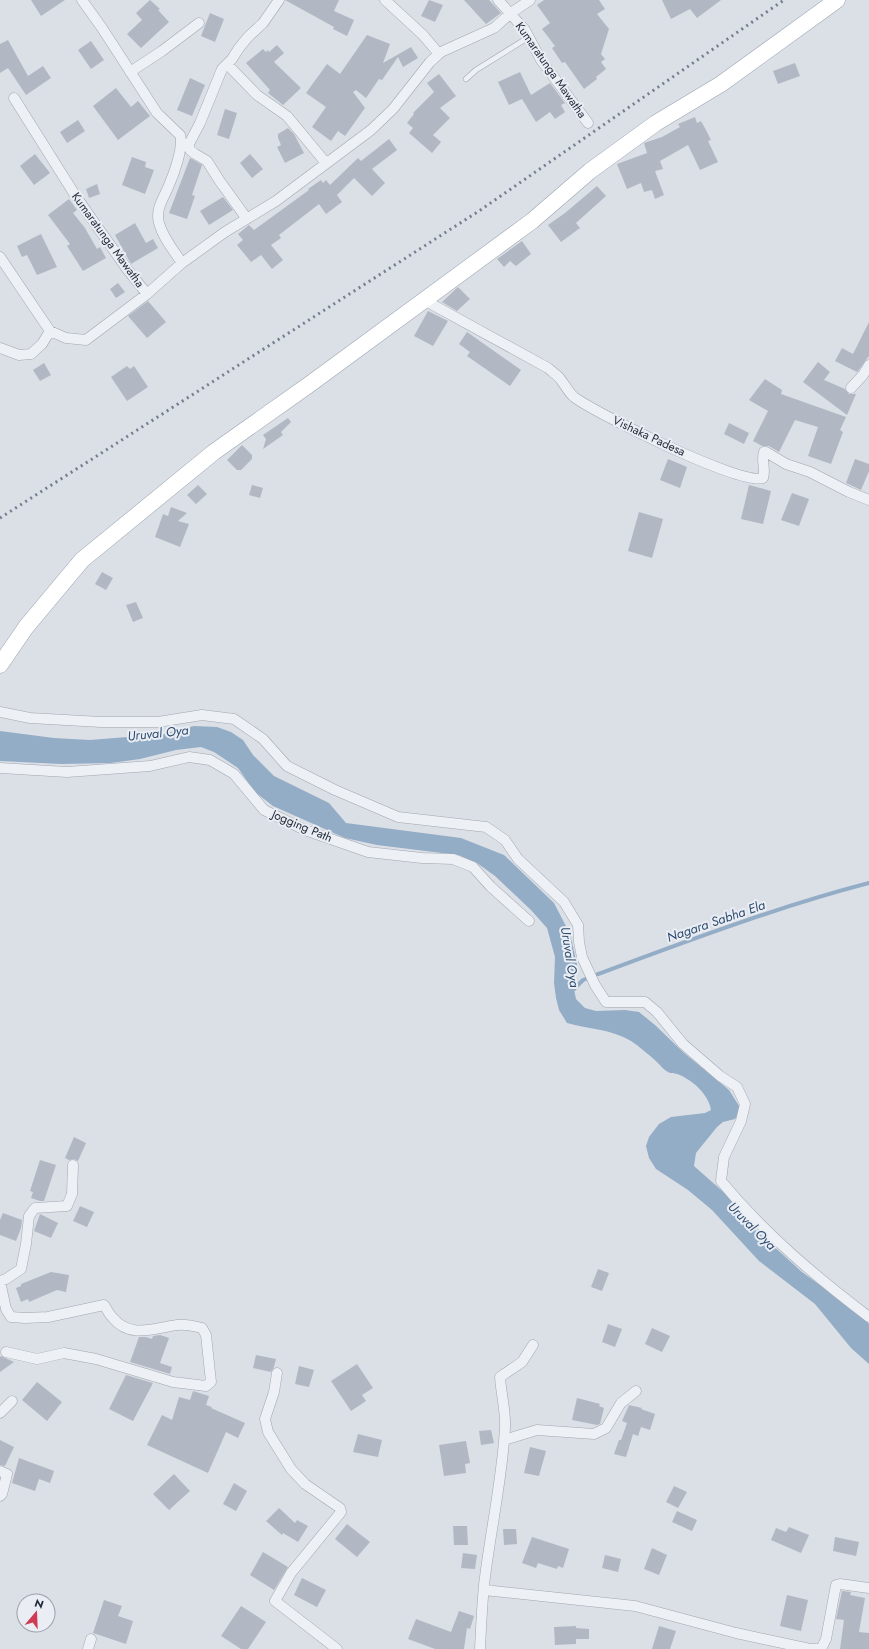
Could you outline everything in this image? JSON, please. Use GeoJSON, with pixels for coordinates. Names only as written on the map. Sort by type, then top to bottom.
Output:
{"type":"FeatureCollection","features":[{"type":"Feature","properties":{"kind":"main road"},"geometry":{"type":"LineString","coordinates":[[0,665],[26,628],[82,560],[214,452],[532,221],[590,170],[656,123],[720,84],[837,0]]}},
{"type":"Feature","properties":{"kind":"street"},"geometry":{"type":"LineString","coordinates":[[82,0],[157,113],[180,135],[182,140],[169,186],[160,205],[158,217],[163,232],[182,263]]}},
{"type":"Feature","properties":{"kind":"street"},"geometry":{"type":"LineString","coordinates":[[247,219],[207,161],[195,154],[189,147],[189,144],[200,123],[222,69],[228,64],[248,37],[263,23],[279,0]]}},
{"type":"Feature","properties":{"kind":"street"},"geometry":{"type":"LineString","coordinates":[[385,0],[423,35],[439,54]]}},
{"type":"Feature","properties":{"kind":"street","name":"Kumaratunga Mawatha"},"geometry":{"type":"LineString","coordinates":[[498,0],[525,30],[541,60],[588,123]]}},
{"type":"Feature","properties":{"kind":"street"},"geometry":{"type":"LineString","coordinates":[[147,294],[182,263],[226,232],[276,201],[372,130],[393,109],[430,62],[439,54],[494,28],[511,13],[530,0]]}},
{"type":"Feature","properties":{"kind":"street"},"geometry":{"type":"LineString","coordinates":[[130,72],[167,48],[199,23]]}},
{"type":"Feature","properties":{"kind":"street"},"geometry":{"type":"LineString","coordinates":[[228,64],[257,95],[287,116],[326,163]]}},
{"type":"Feature","properties":{"kind":"street","name":"Kumaratunga Mawatha"},"geometry":{"type":"LineString","coordinates":[[14,98],[75,195],[127,269],[147,294],[86,340],[66,338],[50,331]]}},
{"type":"Feature","properties":{"kind":"street"},"geometry":{"type":"LineString","coordinates":[[0,257],[50,331],[42,344],[31,354],[18,355],[0,348]]}},
{"type":"Feature","properties":{"kind":"street","name":"Vishaka Padesa"},"geometry":{"type":"LineString","coordinates":[[424,300],[548,368],[560,379],[573,396],[631,430],[713,466],[751,478],[763,478],[762,458],[764,452],[766,452],[786,464],[810,472],[849,492],[869,500]]}},
{"type":"Feature","properties":{"kind":"street"},"geometry":{"type":"LineString","coordinates":[[851,388],[863,375],[869,365]]}},
{"type":"Feature","properties":{"kind":"street"},"geometry":{"type":"LineString","coordinates":[[0,712],[30,718],[102,722],[158,722],[202,715],[234,719],[263,739],[287,766],[335,790],[398,817],[486,827],[505,840],[518,859],[564,902],[578,924],[581,950],[588,971],[594,985],[606,1002],[645,1002],[657,1012],[683,1044],[720,1076],[737,1087],[745,1104],[741,1121],[724,1156],[721,1181],[744,1209],[776,1241],[828,1286],[869,1317]]}},
{"type":"Feature","properties":{"kind":"street","name":"Jogging Path"},"geometry":{"type":"LineString","coordinates":[[0,768],[67,772],[150,766],[190,756],[210,760],[234,774],[264,810],[305,830],[368,852],[422,858],[453,859],[473,866],[491,887],[529,921]]}},
{"type":"Feature","properties":{"kind":"street"},"geometry":{"type":"LineString","coordinates":[[6,1352],[37,1359],[64,1353],[96,1359],[173,1382],[206,1386],[211,1382],[206,1335],[202,1328],[192,1325],[179,1325],[144,1331],[130,1330],[113,1319],[104,1305],[48,1317],[11,1317],[6,1308],[0,1281],[6,1279],[21,1269],[26,1244],[29,1216],[34,1208],[67,1206],[72,1194],[73,1165]]}},
{"type":"Feature","properties":{"kind":"street"},"geometry":{"type":"LineString","coordinates":[[480,1649],[484,1590],[506,1427],[500,1377],[522,1362],[533,1345]]}},
{"type":"Feature","properties":{"kind":"street"},"geometry":{"type":"LineString","coordinates":[[277,1373],[274,1392],[265,1419],[268,1432],[284,1459],[305,1484],[335,1504],[340,1508],[341,1512],[291,1573],[275,1600],[337,1649]]}},
{"type":"Feature","properties":{"kind":"street"},"geometry":{"type":"LineString","coordinates":[[504,1440],[536,1430],[594,1434],[606,1428],[621,1403],[636,1391]]}},
{"type":"Feature","properties":{"kind":"street"},"geometry":{"type":"LineString","coordinates":[[0,1413],[12,1401]]}},
{"type":"Feature","properties":{"kind":"street"},"geometry":{"type":"LineString","coordinates":[[0,1471],[7,1474],[2,1494],[0,1496]]}},
{"type":"Feature","properties":{"kind":"street"},"geometry":{"type":"LineString","coordinates":[[484,1590],[635,1606],[736,1633],[810,1649],[821,1648],[826,1639],[836,1585],[840,1584],[869,1588]]}},
{"type":"Feature","properties":{"kind":"lane"},"geometry":{"type":"LineString","coordinates":[[466,79],[476,70],[529,37]]}},
{"type":"Feature","properties":{"kind":"water","name":"Uruval Oya"},"geometry":{"type":"Polygon","coordinates":[[[194,726],[217,727],[231,732],[243,740],[253,755],[274,776],[329,803],[346,823],[461,838],[504,855],[554,903],[570,934],[577,964],[574,989],[576,999],[585,1008],[596,1011],[625,1010],[639,1012],[684,1053],[729,1090],[741,1109],[735,1119],[723,1122],[717,1127],[696,1153],[694,1166],[729,1197],[750,1225],[802,1272],[861,1315],[869,1324],[869,1364],[851,1348],[815,1304],[759,1261],[712,1210],[688,1190],[656,1169],[649,1158],[646,1146],[649,1137],[659,1124],[671,1117],[705,1113],[711,1110],[710,1104],[699,1088],[694,1084],[683,1076],[670,1073],[664,1069],[631,1041],[616,1034],[567,1023],[559,1010],[556,998],[554,983],[555,957],[547,928],[531,910],[495,876],[477,863],[458,855],[377,845],[345,838],[273,806],[255,792],[238,768],[214,752],[201,747],[176,750],[140,759],[111,763],[61,764],[0,761],[0,731],[54,738],[90,740],[164,734],[194,726]]]}},
{"type":"Feature","properties":{"kind":"building"},"geometry":{"type":"Polygon","coordinates":[[[31,0],[65,0],[41,16],[31,0]]]}},
{"type":"Feature","properties":{"kind":"building"},"geometry":{"type":"Polygon","coordinates":[[[150,0],[160,9],[158,10],[169,22],[141,48],[127,34],[142,20],[136,13],[150,0]]]}},
{"type":"Feature","properties":{"kind":"building"},"geometry":{"type":"Polygon","coordinates":[[[285,0],[339,0],[334,11],[354,20],[347,36],[333,29],[334,27],[285,0]]]}},
{"type":"Feature","properties":{"kind":"building"},"geometry":{"type":"Polygon","coordinates":[[[429,0],[443,5],[435,22],[421,16],[429,0]]]}},
{"type":"Feature","properties":{"kind":"building"},"geometry":{"type":"Polygon","coordinates":[[[464,0],[489,0],[501,13],[486,24],[464,0]]]}},
{"type":"Feature","properties":{"kind":"building"},"geometry":{"type":"Polygon","coordinates":[[[544,0],[599,0],[605,9],[597,14],[609,29],[601,54],[605,59],[601,62],[606,69],[596,77],[597,79],[584,89],[565,62],[562,63],[552,48],[555,46],[542,29],[550,23],[537,5],[544,0]]]}},
{"type":"Feature","properties":{"kind":"building"},"geometry":{"type":"Polygon","coordinates":[[[662,0],[721,0],[697,18],[690,9],[671,19],[662,0]]]}},
{"type":"Feature","properties":{"kind":"building"},"geometry":{"type":"Polygon","coordinates":[[[210,13],[224,19],[215,42],[201,36],[210,13]]]}},
{"type":"Feature","properties":{"kind":"building"},"geometry":{"type":"Polygon","coordinates":[[[367,35],[390,44],[383,63],[411,47],[418,58],[403,67],[398,57],[382,80],[379,79],[366,98],[356,90],[353,92],[365,108],[345,136],[338,131],[331,141],[312,127],[326,107],[306,93],[327,64],[340,74],[367,35]]]}},
{"type":"Feature","properties":{"kind":"building"},"geometry":{"type":"Polygon","coordinates":[[[8,40],[28,76],[43,66],[51,78],[26,95],[8,68],[0,73],[0,44],[8,40]]]}},
{"type":"Feature","properties":{"kind":"building"},"geometry":{"type":"Polygon","coordinates":[[[91,41],[104,60],[91,69],[78,50],[91,41]]]}},
{"type":"Feature","properties":{"kind":"building"},"geometry":{"type":"Polygon","coordinates":[[[277,45],[284,53],[274,62],[301,88],[283,105],[268,93],[270,90],[246,63],[263,49],[266,52],[268,50],[269,52],[277,45]]]}},
{"type":"Feature","properties":{"kind":"building"},"geometry":{"type":"Polygon","coordinates":[[[795,63],[800,76],[778,84],[773,71],[795,63]]]}},
{"type":"Feature","properties":{"kind":"building"},"geometry":{"type":"Polygon","coordinates":[[[520,72],[531,95],[550,83],[565,103],[561,105],[565,112],[555,119],[550,112],[536,122],[522,99],[509,105],[498,82],[520,72]]]}},
{"type":"Feature","properties":{"kind":"building"},"geometry":{"type":"Polygon","coordinates":[[[439,74],[456,96],[440,108],[450,118],[433,135],[441,142],[432,153],[409,133],[413,128],[407,123],[414,114],[413,113],[434,92],[427,83],[439,74]]]}},
{"type":"Feature","properties":{"kind":"building"},"geometry":{"type":"Polygon","coordinates":[[[190,78],[205,85],[192,116],[177,110],[190,78]]]}},
{"type":"Feature","properties":{"kind":"building"},"geometry":{"type":"Polygon","coordinates":[[[116,88],[131,107],[138,101],[150,116],[118,140],[93,106],[116,88]]]}},
{"type":"Feature","properties":{"kind":"building"},"geometry":{"type":"Polygon","coordinates":[[[225,109],[237,113],[229,139],[217,135],[225,109]]]}},
{"type":"Feature","properties":{"kind":"building"},"geometry":{"type":"Polygon","coordinates":[[[695,117],[697,123],[701,121],[706,130],[711,140],[708,141],[718,162],[700,170],[688,145],[660,161],[663,169],[655,171],[664,195],[655,199],[652,190],[644,192],[641,183],[627,189],[617,164],[647,153],[644,143],[662,137],[680,127],[678,124],[695,117]]]}},
{"type":"Feature","properties":{"kind":"building"},"geometry":{"type":"Polygon","coordinates":[[[78,120],[85,131],[67,143],[60,132],[78,120]]]}},
{"type":"Feature","properties":{"kind":"building"},"geometry":{"type":"Polygon","coordinates":[[[288,128],[294,134],[304,153],[285,163],[277,147],[281,145],[278,134],[288,128]]]}},
{"type":"Feature","properties":{"kind":"building"},"geometry":{"type":"Polygon","coordinates":[[[389,139],[397,150],[372,169],[385,183],[372,196],[354,178],[337,195],[342,202],[326,214],[319,204],[279,235],[281,238],[271,245],[283,260],[272,269],[261,255],[251,262],[237,245],[243,240],[238,234],[249,225],[254,230],[321,180],[323,183],[326,180],[330,185],[358,158],[361,161],[389,139]]]}},
{"type":"Feature","properties":{"kind":"building"},"geometry":{"type":"Polygon","coordinates":[[[35,154],[50,173],[34,185],[20,166],[35,154]]]}},
{"type":"Feature","properties":{"kind":"building"},"geometry":{"type":"Polygon","coordinates":[[[250,154],[263,169],[252,178],[240,163],[250,154]]]}},
{"type":"Feature","properties":{"kind":"building"},"geometry":{"type":"Polygon","coordinates":[[[132,157],[146,162],[145,167],[154,170],[145,194],[122,185],[132,157]]]}},
{"type":"Feature","properties":{"kind":"building"},"geometry":{"type":"Polygon","coordinates":[[[190,158],[202,165],[192,195],[195,196],[187,219],[169,213],[190,158]]]}},
{"type":"Feature","properties":{"kind":"building"},"geometry":{"type":"Polygon","coordinates":[[[97,184],[100,194],[89,198],[86,189],[97,184]]]}},
{"type":"Feature","properties":{"kind":"building"},"geometry":{"type":"Polygon","coordinates":[[[597,186],[606,196],[576,223],[580,228],[561,242],[548,225],[597,186]]]}},
{"type":"Feature","properties":{"kind":"building"},"geometry":{"type":"Polygon","coordinates":[[[223,197],[233,210],[209,225],[200,211],[223,197]]]}},
{"type":"Feature","properties":{"kind":"building"},"geometry":{"type":"Polygon","coordinates":[[[69,199],[77,210],[73,213],[85,228],[97,249],[100,247],[106,258],[83,271],[67,246],[70,244],[48,215],[69,199]]]}},
{"type":"Feature","properties":{"kind":"building"},"geometry":{"type":"Polygon","coordinates":[[[135,223],[146,243],[153,239],[158,248],[131,264],[115,235],[135,223]]]}},
{"type":"Feature","properties":{"kind":"building"},"geometry":{"type":"Polygon","coordinates":[[[41,234],[57,267],[37,275],[27,255],[22,257],[17,246],[41,234]]]}},
{"type":"Feature","properties":{"kind":"building"},"geometry":{"type":"Polygon","coordinates":[[[522,241],[531,254],[516,266],[510,261],[504,267],[497,259],[522,241]]]}},
{"type":"Feature","properties":{"kind":"building"},"geometry":{"type":"Polygon","coordinates":[[[118,283],[125,292],[116,298],[110,289],[118,283]]]}},
{"type":"Feature","properties":{"kind":"building"},"geometry":{"type":"Polygon","coordinates":[[[458,287],[470,299],[457,311],[442,302],[458,287]]]}},
{"type":"Feature","properties":{"kind":"building"},"geometry":{"type":"Polygon","coordinates":[[[148,301],[166,322],[147,338],[128,316],[148,301]]]}},
{"type":"Feature","properties":{"kind":"building"},"geometry":{"type":"Polygon","coordinates":[[[428,311],[448,321],[433,346],[414,336],[428,311]]]}},
{"type":"Feature","properties":{"kind":"building"},"geometry":{"type":"Polygon","coordinates":[[[869,322],[869,356],[858,371],[857,372],[835,361],[842,348],[853,354],[869,322]]]}},
{"type":"Feature","properties":{"kind":"building"},"geometry":{"type":"Polygon","coordinates":[[[467,332],[521,370],[510,386],[467,356],[470,352],[459,344],[467,332]]]}},
{"type":"Feature","properties":{"kind":"building"},"geometry":{"type":"Polygon","coordinates":[[[818,362],[830,372],[824,380],[845,389],[849,394],[856,394],[847,415],[803,382],[818,362]]]}},
{"type":"Feature","properties":{"kind":"building"},"geometry":{"type":"Polygon","coordinates":[[[44,363],[51,375],[40,381],[33,370],[44,363]]]}},
{"type":"Feature","properties":{"kind":"building"},"geometry":{"type":"Polygon","coordinates":[[[127,366],[130,369],[134,366],[148,387],[127,401],[111,377],[127,366]]]}},
{"type":"Feature","properties":{"kind":"building"},"geometry":{"type":"Polygon","coordinates":[[[765,379],[782,390],[781,394],[846,417],[840,430],[843,432],[831,464],[808,456],[818,427],[795,420],[779,452],[769,446],[762,446],[753,441],[768,411],[749,400],[765,379]]]}},
{"type":"Feature","properties":{"kind":"building"},"geometry":{"type":"Polygon","coordinates":[[[288,418],[291,422],[281,432],[283,435],[263,449],[266,439],[263,435],[288,418]]]}},
{"type":"Feature","properties":{"kind":"building"},"geometry":{"type":"Polygon","coordinates":[[[729,423],[749,433],[744,444],[724,434],[729,423]]]}},
{"type":"Feature","properties":{"kind":"building"},"geometry":{"type":"Polygon","coordinates":[[[242,445],[252,455],[252,459],[241,470],[237,470],[227,460],[242,445]]]}},
{"type":"Feature","properties":{"kind":"building"},"geometry":{"type":"Polygon","coordinates":[[[668,459],[687,467],[680,488],[660,480],[668,459]]]}},
{"type":"Feature","properties":{"kind":"building"},"geometry":{"type":"Polygon","coordinates":[[[855,459],[869,464],[869,471],[861,490],[846,483],[855,459]]]}},
{"type":"Feature","properties":{"kind":"building"},"geometry":{"type":"Polygon","coordinates":[[[198,485],[207,494],[196,504],[187,495],[198,485]]]}},
{"type":"Feature","properties":{"kind":"building"},"geometry":{"type":"Polygon","coordinates":[[[252,485],[263,488],[260,498],[249,495],[252,485]]]}},
{"type":"Feature","properties":{"kind":"building"},"geometry":{"type":"Polygon","coordinates":[[[749,485],[771,491],[763,524],[741,519],[749,485]]]}},
{"type":"Feature","properties":{"kind":"building"},"geometry":{"type":"Polygon","coordinates":[[[792,493],[809,499],[799,526],[781,520],[792,493]]]}},
{"type":"Feature","properties":{"kind":"building"},"geometry":{"type":"Polygon","coordinates":[[[171,507],[187,513],[178,521],[189,524],[180,547],[155,537],[163,514],[168,516],[171,507]]]}},
{"type":"Feature","properties":{"kind":"building"},"geometry":{"type":"Polygon","coordinates":[[[639,512],[663,519],[652,558],[628,551],[639,512]]]}},
{"type":"Feature","properties":{"kind":"building"},"geometry":{"type":"Polygon","coordinates":[[[102,572],[113,578],[106,590],[95,584],[102,572]]]}},
{"type":"Feature","properties":{"kind":"building"},"geometry":{"type":"Polygon","coordinates":[[[136,602],[143,618],[133,622],[126,605],[136,602]]]}},
{"type":"Feature","properties":{"kind":"building"},"geometry":{"type":"Polygon","coordinates":[[[74,1137],[86,1143],[78,1161],[65,1158],[74,1137]]]}},
{"type":"Feature","properties":{"kind":"building"},"geometry":{"type":"Polygon","coordinates":[[[40,1160],[56,1165],[44,1201],[31,1198],[33,1192],[30,1191],[40,1160]]]}},
{"type":"Feature","properties":{"kind":"building"},"geometry":{"type":"Polygon","coordinates":[[[80,1206],[94,1212],[87,1227],[73,1221],[80,1206]]]}},
{"type":"Feature","properties":{"kind":"building"},"geometry":{"type":"Polygon","coordinates":[[[3,1213],[22,1220],[21,1228],[16,1241],[0,1235],[0,1220],[3,1213]]]}},
{"type":"Feature","properties":{"kind":"building"},"geometry":{"type":"Polygon","coordinates":[[[40,1214],[58,1223],[51,1238],[34,1231],[40,1214]]]}},
{"type":"Feature","properties":{"kind":"building"},"geometry":{"type":"Polygon","coordinates":[[[598,1269],[609,1273],[602,1291],[591,1287],[598,1269]]]}},
{"type":"Feature","properties":{"kind":"building"},"geometry":{"type":"Polygon","coordinates":[[[51,1272],[69,1275],[66,1292],[57,1290],[29,1302],[28,1299],[21,1302],[16,1288],[21,1286],[21,1284],[51,1272]]]}},
{"type":"Feature","properties":{"kind":"building"},"geometry":{"type":"Polygon","coordinates":[[[608,1324],[622,1329],[615,1347],[602,1342],[608,1324]]]}},
{"type":"Feature","properties":{"kind":"building"},"geometry":{"type":"Polygon","coordinates":[[[652,1328],[670,1336],[662,1352],[645,1344],[652,1328]]]}},
{"type":"Feature","properties":{"kind":"building"},"geometry":{"type":"Polygon","coordinates":[[[160,1335],[169,1338],[160,1363],[172,1367],[170,1374],[130,1362],[139,1337],[152,1339],[153,1336],[160,1335]]]}},
{"type":"Feature","properties":{"kind":"building"},"geometry":{"type":"Polygon","coordinates":[[[256,1355],[276,1359],[271,1372],[253,1368],[256,1355]]]}},
{"type":"Feature","properties":{"kind":"building"},"geometry":{"type":"Polygon","coordinates":[[[1,1356],[14,1362],[0,1372],[0,1357],[1,1356]]]}},
{"type":"Feature","properties":{"kind":"building"},"geometry":{"type":"Polygon","coordinates":[[[357,1364],[373,1388],[362,1395],[366,1401],[351,1411],[331,1381],[357,1364]]]}},
{"type":"Feature","properties":{"kind":"building"},"geometry":{"type":"Polygon","coordinates":[[[299,1366],[314,1370],[309,1387],[295,1384],[299,1366]]]}},
{"type":"Feature","properties":{"kind":"building"},"geometry":{"type":"Polygon","coordinates":[[[126,1375],[153,1383],[133,1421],[109,1409],[126,1375]]]}},
{"type":"Feature","properties":{"kind":"building"},"geometry":{"type":"Polygon","coordinates":[[[37,1382],[62,1402],[47,1421],[22,1400],[37,1382]]]}},
{"type":"Feature","properties":{"kind":"building"},"geometry":{"type":"Polygon","coordinates":[[[193,1391],[209,1396],[206,1405],[245,1423],[238,1438],[226,1432],[208,1473],[147,1445],[162,1415],[172,1420],[179,1397],[190,1400],[193,1391]]]}},
{"type":"Feature","properties":{"kind":"building"},"geometry":{"type":"Polygon","coordinates":[[[577,1398],[600,1404],[599,1406],[604,1408],[600,1424],[597,1425],[572,1420],[577,1398]]]}},
{"type":"Feature","properties":{"kind":"building"},"geometry":{"type":"Polygon","coordinates":[[[629,1405],[642,1408],[641,1409],[655,1414],[650,1430],[641,1427],[638,1436],[633,1434],[626,1457],[614,1454],[627,1423],[622,1421],[629,1405]]]}},
{"type":"Feature","properties":{"kind":"building"},"geometry":{"type":"Polygon","coordinates":[[[491,1430],[494,1443],[481,1445],[479,1431],[491,1430]]]}},
{"type":"Feature","properties":{"kind":"building"},"geometry":{"type":"Polygon","coordinates":[[[358,1434],[382,1440],[378,1457],[353,1452],[358,1434]]]}},
{"type":"Feature","properties":{"kind":"building"},"geometry":{"type":"Polygon","coordinates":[[[0,1440],[14,1447],[5,1466],[0,1465],[0,1440]]]}},
{"type":"Feature","properties":{"kind":"building"},"geometry":{"type":"Polygon","coordinates":[[[466,1441],[470,1463],[465,1464],[466,1473],[444,1476],[439,1445],[466,1441]]]}},
{"type":"Feature","properties":{"kind":"building"},"geometry":{"type":"Polygon","coordinates":[[[530,1447],[546,1451],[539,1476],[524,1473],[530,1447]]]}},
{"type":"Feature","properties":{"kind":"building"},"geometry":{"type":"Polygon","coordinates":[[[19,1458],[54,1471],[50,1483],[39,1479],[35,1491],[12,1483],[19,1458]]]}},
{"type":"Feature","properties":{"kind":"building"},"geometry":{"type":"Polygon","coordinates":[[[174,1474],[190,1491],[169,1510],[153,1494],[174,1474]]]}},
{"type":"Feature","properties":{"kind":"building"},"geometry":{"type":"Polygon","coordinates":[[[234,1483],[247,1491],[236,1511],[223,1504],[234,1483]]]}},
{"type":"Feature","properties":{"kind":"building"},"geometry":{"type":"Polygon","coordinates":[[[674,1486],[687,1492],[678,1508],[666,1502],[674,1486]]]}},
{"type":"Feature","properties":{"kind":"building"},"geometry":{"type":"Polygon","coordinates":[[[279,1508],[295,1523],[297,1520],[308,1526],[298,1542],[283,1533],[282,1535],[266,1521],[279,1508]]]}},
{"type":"Feature","properties":{"kind":"building"},"geometry":{"type":"Polygon","coordinates":[[[677,1511],[697,1520],[692,1531],[672,1522],[677,1511]]]}},
{"type":"Feature","properties":{"kind":"building"},"geometry":{"type":"Polygon","coordinates":[[[347,1524],[370,1542],[357,1557],[335,1539],[347,1524]]]}},
{"type":"Feature","properties":{"kind":"building"},"geometry":{"type":"Polygon","coordinates":[[[453,1526],[467,1526],[468,1545],[454,1545],[453,1526]]]}},
{"type":"Feature","properties":{"kind":"building"},"geometry":{"type":"Polygon","coordinates":[[[789,1527],[809,1535],[801,1553],[771,1540],[776,1528],[786,1532],[789,1527]]]}},
{"type":"Feature","properties":{"kind":"building"},"geometry":{"type":"Polygon","coordinates":[[[503,1529],[516,1529],[517,1544],[504,1545],[503,1529]]]}},
{"type":"Feature","properties":{"kind":"building"},"geometry":{"type":"Polygon","coordinates":[[[532,1537],[569,1549],[563,1568],[558,1566],[557,1569],[538,1563],[536,1568],[522,1563],[532,1537]]]}},
{"type":"Feature","properties":{"kind":"building"},"geometry":{"type":"Polygon","coordinates":[[[835,1537],[859,1542],[856,1556],[833,1551],[835,1537]]]}},
{"type":"Feature","properties":{"kind":"building"},"geometry":{"type":"Polygon","coordinates":[[[652,1548],[667,1555],[659,1575],[644,1569],[652,1548]]]}},
{"type":"Feature","properties":{"kind":"building"},"geometry":{"type":"Polygon","coordinates":[[[263,1552],[288,1567],[274,1590],[250,1575],[263,1552]]]}},
{"type":"Feature","properties":{"kind":"building"},"geometry":{"type":"Polygon","coordinates":[[[463,1553],[477,1555],[475,1569],[461,1568],[463,1553]]]}},
{"type":"Feature","properties":{"kind":"building"},"geometry":{"type":"Polygon","coordinates":[[[605,1555],[621,1559],[618,1572],[602,1568],[605,1555]]]}},
{"type":"Feature","properties":{"kind":"building"},"geometry":{"type":"Polygon","coordinates":[[[302,1578],[326,1590],[317,1607],[294,1595],[302,1578]]]}},
{"type":"Feature","properties":{"kind":"building"},"geometry":{"type":"Polygon","coordinates":[[[842,1591],[851,1592],[850,1595],[865,1598],[859,1632],[869,1633],[869,1649],[840,1649],[844,1620],[836,1619],[842,1591]]]}},
{"type":"Feature","properties":{"kind":"building"},"geometry":{"type":"Polygon","coordinates":[[[787,1595],[808,1600],[801,1631],[780,1626],[787,1595]]]}},
{"type":"Feature","properties":{"kind":"building"},"geometry":{"type":"Polygon","coordinates":[[[104,1600],[122,1606],[118,1616],[133,1621],[126,1644],[93,1633],[104,1600]]]}},
{"type":"Feature","properties":{"kind":"building"},"geometry":{"type":"Polygon","coordinates":[[[241,1606],[266,1622],[248,1649],[241,1649],[221,1636],[241,1606]]]}},
{"type":"Feature","properties":{"kind":"building"},"geometry":{"type":"Polygon","coordinates":[[[459,1611],[474,1616],[470,1629],[467,1628],[464,1649],[435,1649],[408,1639],[416,1619],[451,1632],[459,1611]]]}},
{"type":"Feature","properties":{"kind":"building"},"geometry":{"type":"Polygon","coordinates":[[[576,1626],[576,1628],[589,1629],[589,1639],[576,1639],[576,1644],[555,1645],[554,1627],[576,1626]]]}},
{"type":"Feature","properties":{"kind":"building"},"geometry":{"type":"Polygon","coordinates":[[[659,1626],[676,1631],[670,1649],[652,1649],[659,1626]]]}},
{"type":"Feature","properties":{"kind":"waterway","name":"Nagara Sabha Ela"},"geometry":{"type":"LineString","coordinates":[[574,989],[583,980],[699,937],[800,903],[869,883]]}},
{"type":"Feature","properties":{"kind":"railway"},"geometry":{"type":"LineString","coordinates":[[0,518],[479,211],[784,0]]}}]}
